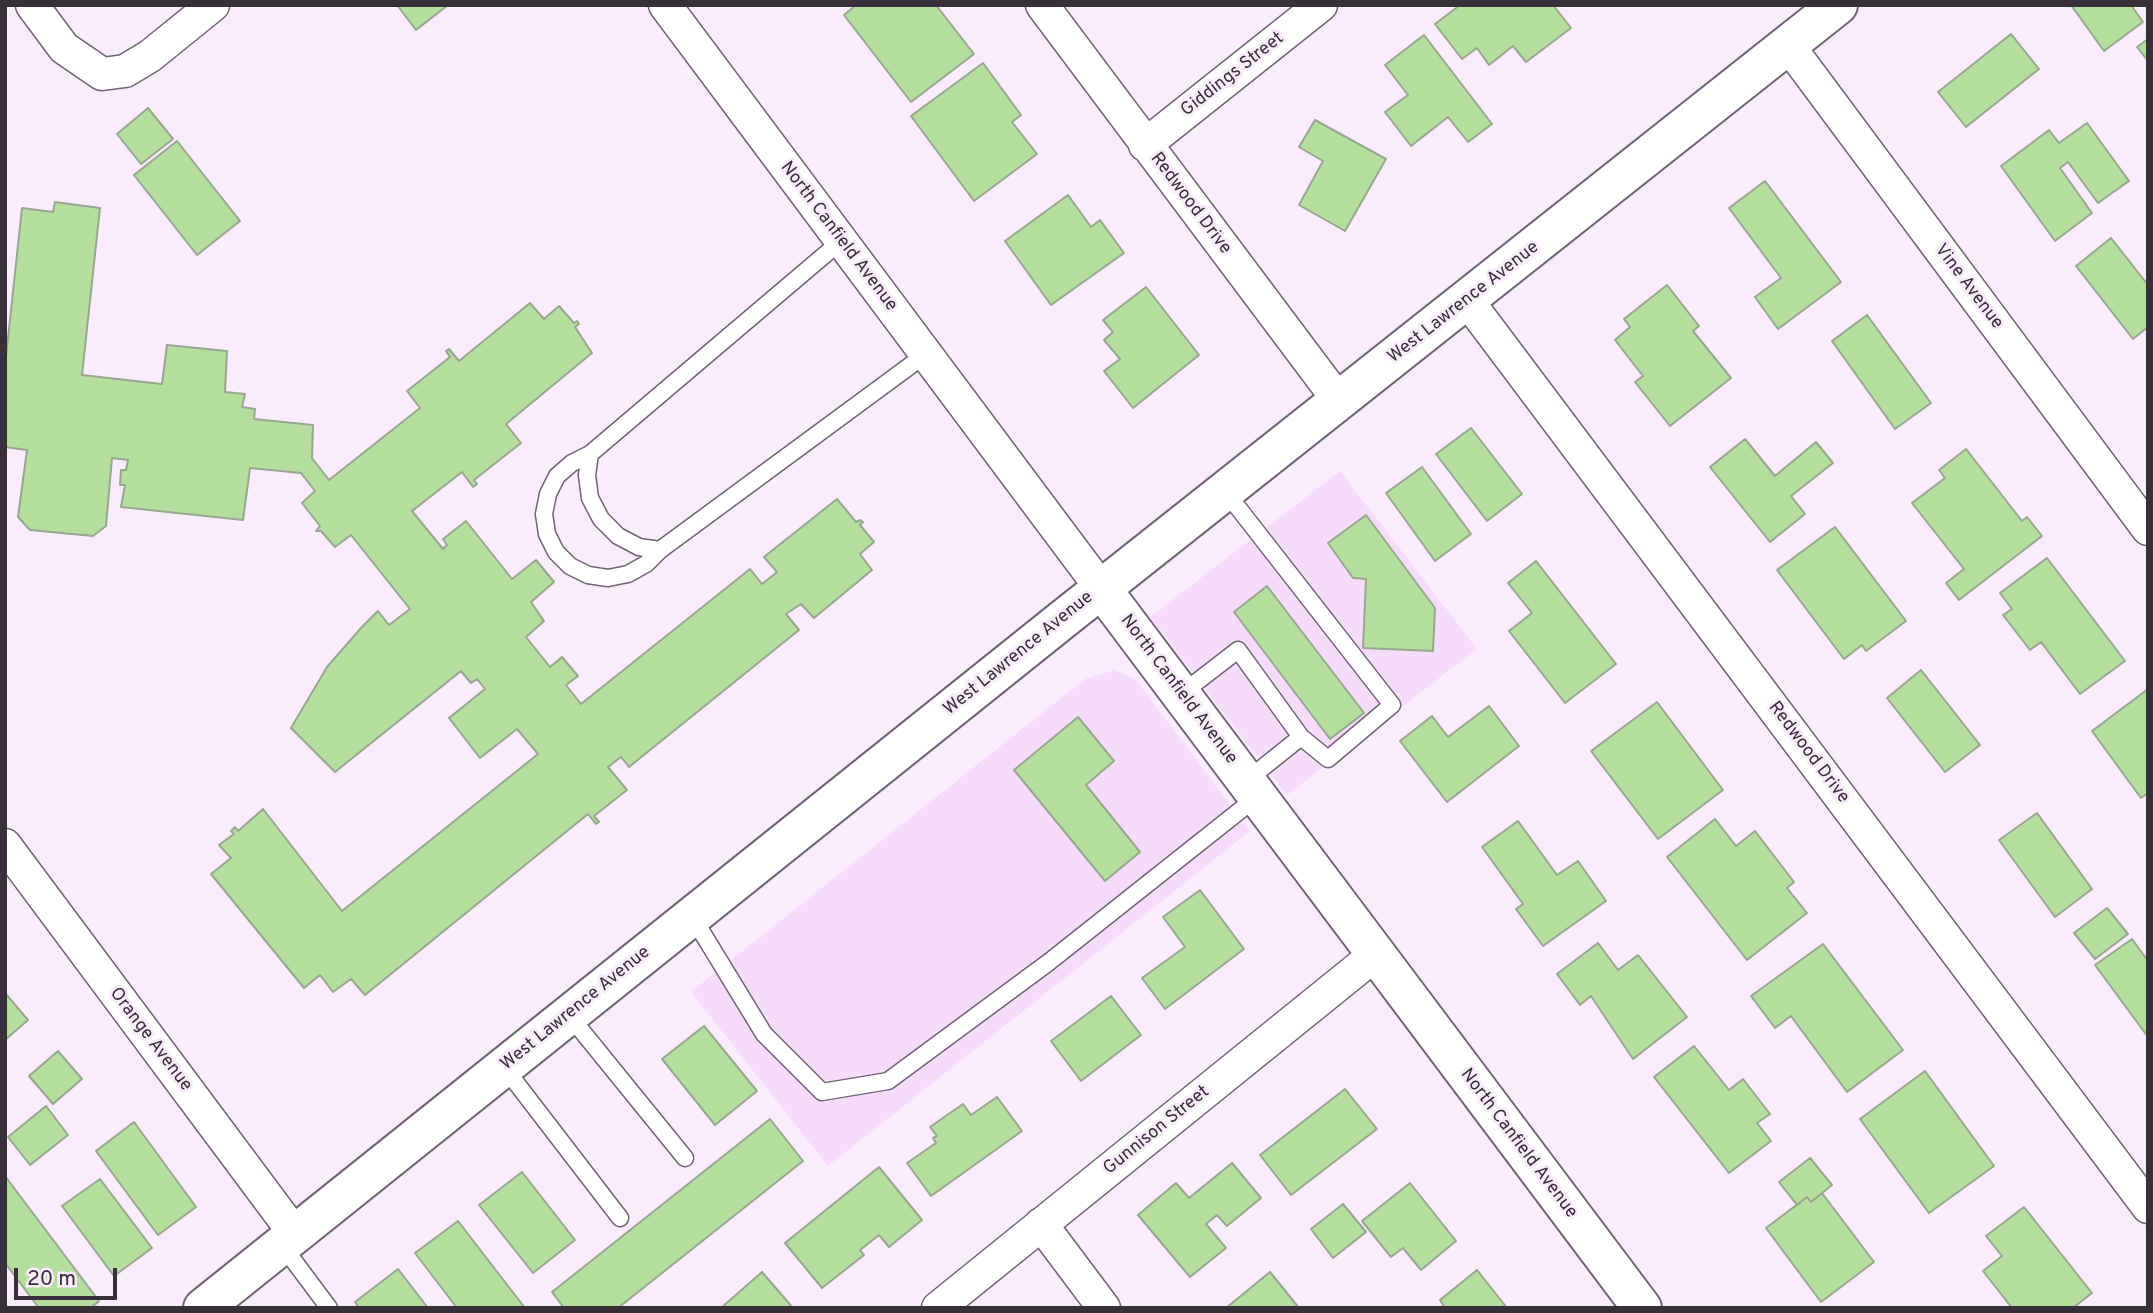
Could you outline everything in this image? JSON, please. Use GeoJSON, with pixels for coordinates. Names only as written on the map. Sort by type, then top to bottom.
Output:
{"type":"FeatureCollection","features":[{"type":"Feature","properties":{"kind":"main road","name":"West Lawrence Avenue"},"geometry":{"type":"LineString","coordinates":[[203,1308],[1101,588],[1838,5]]}},
{"type":"Feature","properties":{"kind":"main road","name":"North Canfield Avenue"},"geometry":{"type":"LineString","coordinates":[[1101,588],[1642,1308]]}},
{"type":"Feature","properties":{"kind":"street"},"geometry":{"type":"LineString","coordinates":[[32,5],[64,48],[102,74],[125,71],[150,56],[213,5]]}},
{"type":"Feature","properties":{"kind":"street","name":"North Canfield Avenue"},"geometry":{"type":"LineString","coordinates":[[664,5],[1101,588]]}},
{"type":"Feature","properties":{"kind":"street","name":"Redwood Drive"},"geometry":{"type":"LineString","coordinates":[[1042,5],[1339,401]]}},
{"type":"Feature","properties":{"kind":"street","name":"Giddings Street"},"geometry":{"type":"LineString","coordinates":[[1145,145],[1321,5]]}},
{"type":"Feature","properties":{"kind":"street","name":"Vine Avenue"},"geometry":{"type":"LineString","coordinates":[[1788,45],[2148,529]]}},
{"type":"Feature","properties":{"kind":"street","name":"Redwood Drive"},"geometry":{"type":"LineString","coordinates":[[1467,300],[2148,1207]]}},
{"type":"Feature","properties":{"kind":"street","name":"Orange Avenue"},"geometry":{"type":"LineString","coordinates":[[5,845],[288,1239]]}},
{"type":"Feature","properties":{"kind":"street","name":"Gunnison Street"},"geometry":{"type":"LineString","coordinates":[[938,1308],[1376,954]]}},
{"type":"Feature","properties":{"kind":"street"},"geometry":{"type":"LineString","coordinates":[[1041,1224],[1104,1308]]}},
{"type":"Feature","properties":{"kind":"lane"},"geometry":{"type":"LineString","coordinates":[[841,241],[590,454],[572,463],[557,477],[548,494],[544,514],[547,534],[556,552],[570,566],[588,575],[608,578],[628,574],[646,565],[660,550],[926,355]]}},
{"type":"Feature","properties":{"kind":"lane"},"geometry":{"type":"LineString","coordinates":[[590,454],[587,475],[590,498],[601,519],[618,536],[639,547],[660,550]]}},
{"type":"Feature","properties":{"kind":"lane"},"geometry":{"type":"LineString","coordinates":[[1181,694],[1238,650],[1301,737],[1328,760],[1392,705],[1225,491]]}},
{"type":"Feature","properties":{"kind":"lane"},"geometry":{"type":"LineString","coordinates":[[692,916],[764,1034],[822,1092],[888,1081],[1049,962],[1252,789],[1301,737]]}},
{"type":"Feature","properties":{"kind":"lane"},"geometry":{"type":"LineString","coordinates":[[568,1014],[685,1157]]}},
{"type":"Feature","properties":{"kind":"lane"},"geometry":{"type":"LineString","coordinates":[[504,1066],[620,1218]]}},
{"type":"Feature","properties":{"kind":"lane"},"geometry":{"type":"LineString","coordinates":[[288,1239],[329,1308]]}},
{"type":"Feature","properties":{"kind":"shaded area"},"geometry":{"type":"Polygon","coordinates":[[[1340,471],[1477,649],[1287,795],[1150,617],[1340,471]]]}},
{"type":"Feature","properties":{"kind":"shaded area"},"geometry":{"type":"Polygon","coordinates":[[[1114,670],[1135,679],[1250,831],[828,1166],[691,992],[1085,679],[1114,670]]]}},
{"type":"Feature","properties":{"kind":"building"},"geometry":{"type":"Polygon","coordinates":[[[397,5],[448,5],[416,30],[397,5]]]}},
{"type":"Feature","properties":{"kind":"building"},"geometry":{"type":"Polygon","coordinates":[[[856,5],[936,5],[974,54],[911,102],[844,15],[856,5]]]}},
{"type":"Feature","properties":{"kind":"building"},"geometry":{"type":"Polygon","coordinates":[[[1460,5],[1553,5],[1571,28],[1526,62],[1513,46],[1489,65],[1477,48],[1462,59],[1435,24],[1460,5]]]}},
{"type":"Feature","properties":{"kind":"building"},"geometry":{"type":"Polygon","coordinates":[[[2071,5],[2131,5],[2143,22],[2104,51],[2071,5]]]}},
{"type":"Feature","properties":{"kind":"building"},"geometry":{"type":"Polygon","coordinates":[[[2011,34],[2039,69],[1966,127],[1938,92],[2011,34]]]}},
{"type":"Feature","properties":{"kind":"building"},"geometry":{"type":"Polygon","coordinates":[[[1424,35],[1492,124],[1468,142],[1448,117],[1411,146],[1385,112],[1408,95],[1385,65],[1424,35]]]}},
{"type":"Feature","properties":{"kind":"building"},"geometry":{"type":"Polygon","coordinates":[[[2148,39],[2148,61],[2137,47],[2148,39]]]}},
{"type":"Feature","properties":{"kind":"building"},"geometry":{"type":"Polygon","coordinates":[[[983,63],[1021,115],[1012,122],[1037,154],[974,201],[911,116],[983,63]]]}},
{"type":"Feature","properties":{"kind":"building"},"geometry":{"type":"Polygon","coordinates":[[[148,108],[173,139],[141,164],[117,134],[148,108]]]}},
{"type":"Feature","properties":{"kind":"building"},"geometry":{"type":"Polygon","coordinates":[[[1315,120],[1386,159],[1345,231],[1299,205],[1323,161],[1299,147],[1315,120]]]}},
{"type":"Feature","properties":{"kind":"building"},"geometry":{"type":"Polygon","coordinates":[[[2087,123],[2129,181],[2098,203],[2068,162],[2060,168],[2092,213],[2055,241],[2001,166],[2049,130],[2059,143],[2087,123]]]}},
{"type":"Feature","properties":{"kind":"building"},"geometry":{"type":"Polygon","coordinates":[[[177,141],[240,221],[197,255],[134,175],[177,141]]]}},
{"type":"Feature","properties":{"kind":"building"},"geometry":{"type":"Polygon","coordinates":[[[1765,181],[1841,282],[1778,329],[1755,297],[1781,278],[1729,208],[1765,181]]]}},
{"type":"Feature","properties":{"kind":"building"},"geometry":{"type":"Polygon","coordinates":[[[1068,195],[1091,227],[1100,220],[1124,253],[1051,305],[1005,241],[1068,195]]]}},
{"type":"Feature","properties":{"kind":"building"},"geometry":{"type":"Polygon","coordinates":[[[55,202],[100,208],[82,375],[162,384],[167,345],[227,351],[225,392],[245,394],[242,407],[255,409],[254,419],[313,425],[312,458],[329,480],[420,408],[407,391],[450,357],[446,351],[449,349],[459,361],[530,303],[544,319],[559,306],[574,323],[577,321],[579,324],[575,327],[592,353],[506,424],[521,443],[474,480],[477,484],[473,487],[462,472],[412,511],[443,549],[447,545],[443,539],[466,521],[512,579],[536,560],[554,582],[531,602],[544,621],[526,637],[550,667],[562,657],[578,676],[566,685],[581,704],[750,569],[762,584],[777,572],[764,557],[837,499],[856,522],[863,522],[860,525],[874,542],[860,554],[872,570],[814,618],[801,604],[786,614],[799,630],[629,767],[621,757],[608,767],[627,790],[594,816],[599,822],[596,824],[588,814],[365,995],[351,979],[333,992],[320,975],[304,988],[211,874],[231,858],[219,845],[234,834],[231,831],[235,827],[238,831],[263,809],[342,911],[538,754],[517,729],[480,758],[449,718],[485,689],[477,679],[471,683],[461,671],[335,772],[291,728],[327,667],[378,611],[389,625],[410,609],[351,535],[335,547],[321,531],[316,531],[320,526],[302,503],[315,491],[301,473],[250,468],[243,520],[121,507],[125,485],[120,485],[121,470],[126,470],[128,460],[112,458],[106,526],[93,536],[30,530],[18,517],[27,450],[5,447],[5,366],[22,208],[53,212],[55,202]]]}},
{"type":"Feature","properties":{"kind":"building"},"geometry":{"type":"Polygon","coordinates":[[[2111,238],[2148,285],[2148,327],[2133,339],[2076,266],[2111,238]]]}},
{"type":"Feature","properties":{"kind":"building"},"geometry":{"type":"Polygon","coordinates":[[[1667,285],[1699,326],[1693,331],[1731,378],[1670,426],[1635,382],[1643,376],[1615,340],[1630,327],[1624,319],[1667,285]]]}},
{"type":"Feature","properties":{"kind":"building"},"geometry":{"type":"Polygon","coordinates":[[[1146,287],[1199,355],[1133,408],[1104,371],[1120,359],[1104,340],[1113,332],[1103,320],[1146,287]]]}},
{"type":"Feature","properties":{"kind":"building"},"geometry":{"type":"Polygon","coordinates":[[[1867,315],[1931,403],[1895,429],[1832,341],[1867,315]]]}},
{"type":"Feature","properties":{"kind":"building"},"geometry":{"type":"Polygon","coordinates":[[[1471,428],[1522,494],[1487,521],[1436,454],[1471,428]]]}},
{"type":"Feature","properties":{"kind":"building"},"geometry":{"type":"Polygon","coordinates":[[[1745,439],[1775,476],[1816,442],[1833,463],[1791,496],[1805,514],[1770,542],[1710,467],[1745,439]]]}},
{"type":"Feature","properties":{"kind":"building"},"geometry":{"type":"Polygon","coordinates":[[[1966,449],[2022,521],[2027,517],[2042,536],[1959,600],[1946,583],[1964,569],[1912,503],[1945,478],[1939,470],[1966,449]]]}},
{"type":"Feature","properties":{"kind":"building"},"geometry":{"type":"Polygon","coordinates":[[[1422,467],[1471,534],[1435,561],[1386,493],[1422,467]]]}},
{"type":"Feature","properties":{"kind":"building"},"geometry":{"type":"Polygon","coordinates":[[[1366,515],[1435,608],[1433,651],[1363,648],[1366,579],[1353,578],[1328,543],[1366,515]]]}},
{"type":"Feature","properties":{"kind":"building"},"geometry":{"type":"Polygon","coordinates":[[[1835,527],[1906,621],[1866,651],[1862,645],[1844,659],[1777,570],[1835,527]]]}},
{"type":"Feature","properties":{"kind":"building"},"geometry":{"type":"Polygon","coordinates":[[[2047,558],[2125,661],[2080,694],[2041,642],[2030,650],[2003,615],[2012,609],[2000,593],[2047,558]]]}},
{"type":"Feature","properties":{"kind":"building"},"geometry":{"type":"Polygon","coordinates":[[[1536,561],[1616,664],[1565,703],[1509,631],[1532,613],[1508,583],[1536,561]]]}},
{"type":"Feature","properties":{"kind":"building"},"geometry":{"type":"Polygon","coordinates":[[[1267,586],[1364,713],[1330,739],[1234,612],[1267,586]]]}},
{"type":"Feature","properties":{"kind":"building"},"geometry":{"type":"Polygon","coordinates":[[[1921,670],[1980,745],[1945,772],[1887,698],[1921,670]]]}},
{"type":"Feature","properties":{"kind":"building"},"geometry":{"type":"Polygon","coordinates":[[[2148,689],[2148,793],[2141,798],[2092,731],[2148,689]]]}},
{"type":"Feature","properties":{"kind":"building"},"geometry":{"type":"Polygon","coordinates":[[[1657,702],[1723,790],[1658,839],[1591,751],[1657,702]]]}},
{"type":"Feature","properties":{"kind":"building"},"geometry":{"type":"Polygon","coordinates":[[[1489,706],[1519,746],[1447,802],[1400,741],[1432,716],[1448,737],[1489,706]]]}},
{"type":"Feature","properties":{"kind":"building"},"geometry":{"type":"Polygon","coordinates":[[[1078,717],[1114,761],[1086,785],[1140,852],[1105,881],[1014,770],[1078,717]]]}},
{"type":"Feature","properties":{"kind":"building"},"geometry":{"type":"Polygon","coordinates":[[[2037,813],[2092,889],[2055,917],[1999,840],[2037,813]]]}},
{"type":"Feature","properties":{"kind":"building"},"geometry":{"type":"Polygon","coordinates":[[[1715,819],[1736,846],[1755,831],[1794,882],[1787,888],[1807,913],[1747,960],[1667,857],[1715,819]]]}},
{"type":"Feature","properties":{"kind":"building"},"geometry":{"type":"Polygon","coordinates":[[[1518,821],[1557,875],[1578,861],[1606,901],[1543,946],[1516,909],[1523,904],[1482,847],[1518,821]]]}},
{"type":"Feature","properties":{"kind":"building"},"geometry":{"type":"Polygon","coordinates":[[[1200,890],[1244,949],[1165,1009],[1142,978],[1185,947],[1163,917],[1200,890]]]}},
{"type":"Feature","properties":{"kind":"building"},"geometry":{"type":"Polygon","coordinates":[[[2107,908],[2128,934],[2095,959],[2074,933],[2107,908]]]}},
{"type":"Feature","properties":{"kind":"building"},"geometry":{"type":"Polygon","coordinates":[[[2132,939],[2148,961],[2148,1037],[2095,965],[2132,939]]]}},
{"type":"Feature","properties":{"kind":"building"},"geometry":{"type":"Polygon","coordinates":[[[1598,943],[1618,970],[1638,955],[1687,1017],[1633,1059],[1591,996],[1580,1005],[1557,974],[1598,943]]]}},
{"type":"Feature","properties":{"kind":"building"},"geometry":{"type":"Polygon","coordinates":[[[1823,944],[1903,1050],[1847,1092],[1791,1016],[1775,1028],[1751,996],[1823,944]]]}},
{"type":"Feature","properties":{"kind":"building"},"geometry":{"type":"Polygon","coordinates":[[[5,993],[28,1020],[5,1040],[5,993]]]}},
{"type":"Feature","properties":{"kind":"building"},"geometry":{"type":"Polygon","coordinates":[[[1111,996],[1141,1035],[1081,1081],[1051,1041],[1111,996]]]}},
{"type":"Feature","properties":{"kind":"building"},"geometry":{"type":"Polygon","coordinates":[[[704,1026],[757,1091],[715,1125],[662,1059],[704,1026]]]}},
{"type":"Feature","properties":{"kind":"building"},"geometry":{"type":"Polygon","coordinates":[[[1694,1046],[1729,1090],[1743,1079],[1770,1114],[1757,1123],[1771,1141],[1729,1173],[1654,1077],[1694,1046]]]}},
{"type":"Feature","properties":{"kind":"building"},"geometry":{"type":"Polygon","coordinates":[[[58,1051],[82,1079],[53,1104],[29,1076],[58,1051]]]}},
{"type":"Feature","properties":{"kind":"building"},"geometry":{"type":"Polygon","coordinates":[[[1925,1071],[1994,1166],[1929,1213],[1860,1119],[1925,1071]]]}},
{"type":"Feature","properties":{"kind":"building"},"geometry":{"type":"Polygon","coordinates":[[[1345,1089],[1377,1129],[1291,1195],[1260,1155],[1345,1089]]]}},
{"type":"Feature","properties":{"kind":"building"},"geometry":{"type":"Polygon","coordinates":[[[997,1097],[1022,1131],[931,1196],[907,1163],[936,1143],[933,1138],[937,1136],[930,1127],[963,1104],[971,1115],[997,1097]]]}},
{"type":"Feature","properties":{"kind":"building"},"geometry":{"type":"Polygon","coordinates":[[[46,1106],[68,1135],[30,1165],[8,1137],[46,1106]]]}},
{"type":"Feature","properties":{"kind":"building"},"geometry":{"type":"Polygon","coordinates":[[[770,1119],[803,1161],[618,1308],[564,1308],[552,1292],[770,1119]]]}},
{"type":"Feature","properties":{"kind":"building"},"geometry":{"type":"Polygon","coordinates":[[[134,1122],[196,1207],[158,1235],[96,1151],[134,1122]]]}},
{"type":"Feature","properties":{"kind":"building"},"geometry":{"type":"Polygon","coordinates":[[[1810,1158],[1832,1185],[1811,1202],[1807,1197],[1797,1205],[1779,1182],[1810,1158]]]}},
{"type":"Feature","properties":{"kind":"building"},"geometry":{"type":"Polygon","coordinates":[[[1232,1163],[1261,1198],[1227,1226],[1217,1215],[1206,1224],[1226,1248],[1190,1277],[1138,1215],[1176,1183],[1189,1198],[1232,1163]]]}},
{"type":"Feature","properties":{"kind":"building"},"geometry":{"type":"Polygon","coordinates":[[[879,1167],[922,1220],[889,1247],[879,1235],[860,1250],[864,1255],[822,1288],[785,1243],[879,1167]]]}},
{"type":"Feature","properties":{"kind":"building"},"geometry":{"type":"Polygon","coordinates":[[[522,1172],[575,1240],[533,1273],[479,1205],[522,1172]]]}},
{"type":"Feature","properties":{"kind":"building"},"geometry":{"type":"Polygon","coordinates":[[[5,1176],[99,1301],[91,1308],[39,1308],[5,1263],[5,1176]]]}},
{"type":"Feature","properties":{"kind":"building"},"geometry":{"type":"Polygon","coordinates":[[[100,1179],[152,1248],[114,1276],[62,1206],[100,1179]]]}},
{"type":"Feature","properties":{"kind":"building"},"geometry":{"type":"Polygon","coordinates":[[[1410,1183],[1456,1241],[1421,1270],[1403,1248],[1391,1257],[1362,1221],[1410,1183]]]}},
{"type":"Feature","properties":{"kind":"building"},"geometry":{"type":"Polygon","coordinates":[[[1822,1193],[1874,1262],[1821,1302],[1766,1228],[1807,1197],[1811,1202],[1822,1193]]]}},
{"type":"Feature","properties":{"kind":"building"},"geometry":{"type":"Polygon","coordinates":[[[1343,1204],[1366,1232],[1333,1258],[1311,1229],[1343,1204]]]}},
{"type":"Feature","properties":{"kind":"building"},"geometry":{"type":"Polygon","coordinates":[[[2024,1207],[2092,1293],[2073,1308],[2012,1308],[1983,1271],[2002,1256],[1986,1236],[2024,1207]]]}},
{"type":"Feature","properties":{"kind":"building"},"geometry":{"type":"Polygon","coordinates":[[[458,1221],[525,1308],[457,1308],[415,1253],[458,1221]]]}},
{"type":"Feature","properties":{"kind":"building"},"geometry":{"type":"Polygon","coordinates":[[[398,1269],[428,1308],[359,1308],[355,1302],[398,1269]]]}},
{"type":"Feature","properties":{"kind":"building"},"geometry":{"type":"Polygon","coordinates":[[[1477,1270],[1507,1308],[1445,1308],[1440,1300],[1477,1270]]]}},
{"type":"Feature","properties":{"kind":"building"},"geometry":{"type":"Polygon","coordinates":[[[762,1272],[793,1308],[721,1308],[762,1272]]]}},
{"type":"Feature","properties":{"kind":"building"},"geometry":{"type":"Polygon","coordinates":[[[1270,1272],[1299,1308],[1226,1308],[1270,1272]]]}}]}
